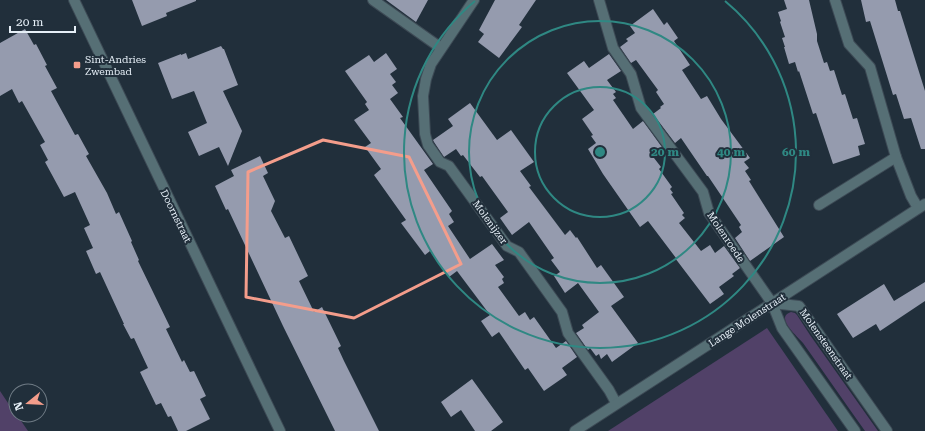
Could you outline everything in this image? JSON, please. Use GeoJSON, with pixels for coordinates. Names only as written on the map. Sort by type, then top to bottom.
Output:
{"type":"FeatureCollection","features":[{"type":"Feature","properties":{"kind":"street","name":"Doornstraat"},"geometry":{"type":"LineString","coordinates":[[74,0],[280,431]]}},
{"type":"Feature","properties":{"kind":"street"},"geometry":{"type":"LineString","coordinates":[[373,0],[441,48]]}},
{"type":"Feature","properties":{"kind":"street","name":"Molenijzer"},"geometry":{"type":"LineString","coordinates":[[474,0],[431,64],[426,79],[423,96],[425,134],[428,145],[440,162],[450,166],[507,246],[519,252],[562,312],[568,333],[609,390],[616,403]]}},
{"type":"Feature","properties":{"kind":"street","name":"Molenroede"},"geometry":{"type":"LineString","coordinates":[[599,0],[612,48],[631,74],[641,108],[703,192],[709,213],[772,303]]}},
{"type":"Feature","properties":{"kind":"street","name":"Lange Molenstraat"},"geometry":{"type":"LineString","coordinates":[[575,431],[922,206],[911,196],[896,157],[870,67],[849,44],[835,0]]}},
{"type":"Feature","properties":{"kind":"street"},"geometry":{"type":"LineString","coordinates":[[819,205],[896,157]]}},
{"type":"Feature","properties":{"kind":"street"},"geometry":{"type":"LineString","coordinates":[[772,303],[782,328],[855,431]]}},
{"type":"Feature","properties":{"kind":"street","name":"Molensteenstraat"},"geometry":{"type":"LineString","coordinates":[[772,303],[798,306],[887,431]]}},
{"type":"Feature","properties":{"kind":"highlighted area"},"geometry":{"type":"Polygon","coordinates":[[[323,140],[409,157],[461,264],[354,318],[246,297],[248,172],[323,140]]]}},
{"type":"Feature","properties":{"kind":"shaded area"},"geometry":{"type":"Polygon","coordinates":[[[791,312],[797,315],[878,431],[865,431],[803,343],[789,328],[785,318],[787,314],[791,312]]]}},
{"type":"Feature","properties":{"kind":"shaded area"},"geometry":{"type":"Polygon","coordinates":[[[767,328],[838,431],[608,431],[767,328]]]}},
{"type":"Feature","properties":{"kind":"shaded area"},"geometry":{"type":"Polygon","coordinates":[[[0,391],[8,403],[8,423],[22,423],[28,431],[0,431],[0,391]]]}},
{"type":"Feature","properties":{"kind":"building"},"geometry":{"type":"Polygon","coordinates":[[[132,0],[196,1],[166,13],[167,16],[142,26],[132,0]]]}},
{"type":"Feature","properties":{"kind":"building"},"geometry":{"type":"Polygon","coordinates":[[[386,0],[428,0],[416,22],[386,0]]]}},
{"type":"Feature","properties":{"kind":"building"},"geometry":{"type":"Polygon","coordinates":[[[495,0],[536,0],[519,25],[522,27],[499,58],[478,42],[484,34],[479,30],[495,0]]]}},
{"type":"Feature","properties":{"kind":"building"},"geometry":{"type":"Polygon","coordinates":[[[784,0],[809,0],[817,34],[817,41],[824,63],[827,62],[830,71],[834,70],[842,95],[845,94],[853,119],[857,118],[865,144],[858,146],[860,155],[833,164],[816,113],[813,114],[799,71],[798,72],[795,62],[789,64],[782,38],[785,37],[778,12],[787,9],[784,0]]]}},
{"type":"Feature","properties":{"kind":"building"},"geometry":{"type":"Polygon","coordinates":[[[861,0],[895,0],[898,11],[900,11],[925,91],[925,149],[921,149],[911,118],[904,119],[896,94],[893,95],[870,21],[866,22],[861,0]]]}},
{"type":"Feature","properties":{"kind":"building"},"geometry":{"type":"Polygon","coordinates":[[[653,9],[664,25],[667,22],[678,38],[674,41],[690,65],[682,70],[701,99],[707,96],[721,119],[750,158],[744,162],[749,168],[745,171],[751,180],[749,181],[784,237],[750,261],[735,238],[742,232],[739,227],[741,225],[681,138],[675,143],[653,114],[664,104],[656,92],[658,90],[636,60],[631,63],[620,47],[628,41],[626,39],[635,33],[630,26],[653,9]]]}},
{"type":"Feature","properties":{"kind":"building"},"geometry":{"type":"Polygon","coordinates":[[[25,29],[34,45],[36,44],[47,65],[45,66],[57,88],[51,91],[75,135],[78,134],[89,154],[86,156],[107,193],[116,214],[119,212],[132,241],[131,242],[139,260],[138,261],[170,327],[166,329],[182,362],[184,360],[190,372],[194,371],[206,396],[200,399],[210,419],[186,431],[178,431],[171,416],[168,417],[161,403],[156,405],[140,372],[148,368],[134,338],[131,339],[123,324],[100,272],[96,274],[86,251],[93,248],[84,228],[90,225],[75,192],[64,197],[45,162],[48,160],[40,145],[45,142],[22,101],[19,103],[12,89],[0,96],[0,43],[25,29]]]}},
{"type":"Feature","properties":{"kind":"building"},"geometry":{"type":"Polygon","coordinates":[[[221,46],[224,49],[238,85],[223,91],[242,131],[228,166],[219,147],[199,156],[188,132],[207,123],[194,91],[172,99],[158,63],[186,53],[188,59],[221,46]]]}},
{"type":"Feature","properties":{"kind":"building"},"geometry":{"type":"Polygon","coordinates":[[[386,53],[397,69],[390,74],[396,82],[392,85],[398,93],[390,99],[403,117],[400,118],[433,164],[424,170],[452,211],[449,214],[454,222],[448,226],[470,259],[492,244],[504,260],[495,265],[504,277],[502,279],[504,283],[498,287],[519,316],[525,312],[530,320],[534,317],[556,348],[566,341],[577,357],[562,368],[567,375],[544,391],[528,368],[525,370],[499,332],[492,337],[481,321],[490,315],[457,271],[449,277],[430,251],[425,255],[401,223],[406,220],[374,175],[381,169],[365,147],[371,143],[354,120],[369,110],[365,104],[367,102],[345,71],[369,55],[374,62],[386,53]]]}},
{"type":"Feature","properties":{"kind":"building"},"geometry":{"type":"Polygon","coordinates":[[[609,54],[621,71],[607,80],[616,92],[613,94],[616,98],[613,100],[633,129],[643,121],[664,150],[654,158],[661,167],[659,169],[672,187],[670,189],[673,193],[671,194],[684,213],[682,215],[685,218],[679,223],[701,251],[710,245],[715,253],[724,246],[740,268],[732,274],[734,276],[719,287],[724,294],[710,304],[648,221],[640,227],[603,174],[588,149],[596,143],[591,136],[593,135],[582,119],[594,110],[567,73],[584,61],[589,68],[609,54]]]}},
{"type":"Feature","properties":{"kind":"building"},"geometry":{"type":"Polygon","coordinates":[[[470,103],[497,140],[511,130],[534,162],[520,171],[531,186],[529,187],[565,235],[570,230],[576,238],[577,237],[597,268],[601,265],[624,297],[611,306],[638,343],[612,362],[607,354],[601,359],[599,354],[596,356],[590,348],[588,350],[576,333],[584,328],[582,325],[599,312],[578,283],[565,293],[554,276],[560,272],[551,260],[554,258],[529,222],[512,235],[500,218],[508,212],[482,176],[480,177],[463,155],[461,156],[456,149],[444,157],[434,142],[433,140],[453,126],[448,119],[470,103]]]}},
{"type":"Feature","properties":{"kind":"building"},"geometry":{"type":"Polygon","coordinates":[[[260,156],[268,173],[263,176],[275,201],[271,211],[285,238],[289,236],[308,276],[299,281],[314,312],[322,307],[341,346],[338,348],[379,431],[335,431],[283,326],[228,209],[226,210],[215,186],[234,176],[231,170],[260,156]]]}},
{"type":"Feature","properties":{"kind":"building"},"geometry":{"type":"Polygon","coordinates":[[[925,282],[925,301],[880,331],[876,324],[853,338],[837,314],[884,284],[894,301],[925,282]]]}},
{"type":"Feature","properties":{"kind":"building"},"geometry":{"type":"Polygon","coordinates":[[[472,379],[503,422],[491,431],[475,431],[461,410],[451,417],[441,402],[472,379]]]}},
{"type":"Feature","properties":{"kind":"place","name":"Sint-Andries Zwembad"},"geometry":{"type":"Point","coordinates":[77,65]}}]}
